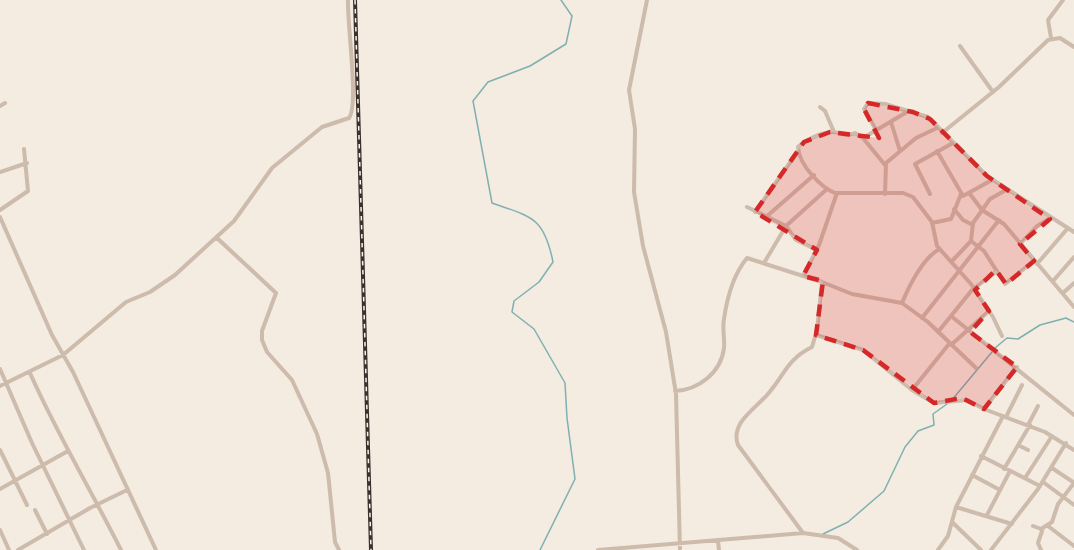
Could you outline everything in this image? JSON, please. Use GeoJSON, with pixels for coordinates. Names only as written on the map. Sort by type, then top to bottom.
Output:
{"type":"FeatureCollection","features":[{"type":"Feature","properties":{"kind":"street"},"geometry":{"type":"LineString","coordinates":[[3,385],[63,355],[126,302],[160,286],[217,238],[241,212],[272,168],[322,128],[347,120],[351,115],[354,99],[349,55],[348,0]]}},
{"type":"Feature","properties":{"kind":"street"},"geometry":{"type":"LineString","coordinates":[[647,0],[629,90],[635,129],[634,192],[643,246],[666,332],[675,391],[680,550]]}},
{"type":"Feature","properties":{"kind":"street"},"geometry":{"type":"LineString","coordinates":[[1052,38],[1048,20],[1063,0]]}},
{"type":"Feature","properties":{"kind":"street"},"geometry":{"type":"LineString","coordinates":[[942,133],[993,92],[1052,38],[1060,38],[1074,47]]}},
{"type":"Feature","properties":{"kind":"street"},"geometry":{"type":"LineString","coordinates":[[960,46],[993,92]]}},
{"type":"Feature","properties":{"kind":"street"},"geometry":{"type":"LineString","coordinates":[[0,106],[5,103]]}},
{"type":"Feature","properties":{"kind":"street"},"geometry":{"type":"LineString","coordinates":[[876,130],[864,110],[867,104],[878,103],[929,118],[992,180],[1050,219],[1074,232]]}},
{"type":"Feature","properties":{"kind":"street"},"geometry":{"type":"LineString","coordinates":[[820,107],[825,111],[835,133]]}},
{"type":"Feature","properties":{"kind":"street"},"geometry":{"type":"LineString","coordinates":[[863,138],[908,111]]}},
{"type":"Feature","properties":{"kind":"street"},"geometry":{"type":"LineString","coordinates":[[891,122],[900,151]]}},
{"type":"Feature","properties":{"kind":"street"},"geometry":{"type":"LineString","coordinates":[[885,165],[916,138],[937,128]]}},
{"type":"Feature","properties":{"kind":"street"},"geometry":{"type":"LineString","coordinates":[[755,212],[801,144],[810,139],[835,133],[844,136],[856,134],[863,138],[885,165],[885,194]]}},
{"type":"Feature","properties":{"kind":"street"},"geometry":{"type":"LineString","coordinates":[[930,194],[914,166],[953,143]]}},
{"type":"Feature","properties":{"kind":"street"},"geometry":{"type":"LineString","coordinates":[[0,210],[28,191],[24,149]]}},
{"type":"Feature","properties":{"kind":"street"},"geometry":{"type":"LineString","coordinates":[[798,150],[826,189],[837,194],[911,195],[932,223],[940,249],[975,289],[1002,336]]}},
{"type":"Feature","properties":{"kind":"street"},"geometry":{"type":"LineString","coordinates":[[937,151],[964,196],[992,180]]}},
{"type":"Feature","properties":{"kind":"street"},"geometry":{"type":"LineString","coordinates":[[0,172],[27,163]]}},
{"type":"Feature","properties":{"kind":"street"},"geometry":{"type":"LineString","coordinates":[[766,217],[814,175]]}},
{"type":"Feature","properties":{"kind":"street"},"geometry":{"type":"LineString","coordinates":[[763,263],[786,226],[826,189]]}},
{"type":"Feature","properties":{"kind":"street"},"geometry":{"type":"LineString","coordinates":[[952,261],[970,241],[972,225],[982,210],[992,198],[1007,190]]}},
{"type":"Feature","properties":{"kind":"street"},"geometry":{"type":"LineString","coordinates":[[932,223],[950,220],[961,193]]}},
{"type":"Feature","properties":{"kind":"street"},"geometry":{"type":"LineString","coordinates":[[803,276],[817,250],[837,194]]}},
{"type":"Feature","properties":{"kind":"street"},"geometry":{"type":"LineString","coordinates":[[970,194],[982,210],[999,220],[1074,307]]}},
{"type":"Feature","properties":{"kind":"street"},"geometry":{"type":"LineString","coordinates":[[747,207],[786,226],[796,240],[817,250]]}},
{"type":"Feature","properties":{"kind":"street"},"geometry":{"type":"LineString","coordinates":[[954,208],[963,220],[972,225]]}},
{"type":"Feature","properties":{"kind":"street"},"geometry":{"type":"LineString","coordinates":[[0,217],[156,550]]}},
{"type":"Feature","properties":{"kind":"street"},"geometry":{"type":"LineString","coordinates":[[1020,244],[1036,226],[1050,219]]}},
{"type":"Feature","properties":{"kind":"street"},"geometry":{"type":"LineString","coordinates":[[922,318],[999,220]]}},
{"type":"Feature","properties":{"kind":"street"},"geometry":{"type":"LineString","coordinates":[[970,241],[1006,284],[1036,262],[1068,228]]}},
{"type":"Feature","properties":{"kind":"street"},"geometry":{"type":"LineString","coordinates":[[217,238],[276,293],[262,340],[267,352],[292,380],[317,434],[328,473],[335,542],[339,550]]}},
{"type":"Feature","properties":{"kind":"street"},"geometry":{"type":"LineString","coordinates":[[902,303],[912,280],[932,254],[940,249]]}},
{"type":"Feature","properties":{"kind":"street"},"geometry":{"type":"LineString","coordinates":[[1053,281],[1074,257]]}},
{"type":"Feature","properties":{"kind":"street"},"geometry":{"type":"LineString","coordinates":[[675,391],[696,388],[714,370],[724,350],[723,322],[735,278],[747,258],[852,294],[902,303],[938,332],[976,368]]}},
{"type":"Feature","properties":{"kind":"street"},"geometry":{"type":"LineString","coordinates":[[938,332],[975,289],[997,271]]}},
{"type":"Feature","properties":{"kind":"street"},"geometry":{"type":"LineString","coordinates":[[803,533],[738,445],[736,435],[744,417],[769,393],[790,363],[799,354],[812,348],[816,335],[822,282]]}},
{"type":"Feature","properties":{"kind":"street"},"geometry":{"type":"LineString","coordinates":[[1063,293],[1074,283]]}},
{"type":"Feature","properties":{"kind":"street"},"geometry":{"type":"LineString","coordinates":[[912,390],[950,344],[989,311]]}},
{"type":"Feature","properties":{"kind":"street"},"geometry":{"type":"LineString","coordinates":[[951,316],[1074,415]]}},
{"type":"Feature","properties":{"kind":"street"},"geometry":{"type":"LineString","coordinates":[[816,335],[863,350],[912,390],[934,403],[964,399],[984,409],[1029,425],[1066,443],[1074,450]]}},
{"type":"Feature","properties":{"kind":"street"},"geometry":{"type":"LineString","coordinates":[[984,409],[1017,367]]}},
{"type":"Feature","properties":{"kind":"street"},"geometry":{"type":"LineString","coordinates":[[0,369],[3,385],[18,408],[42,464],[84,550]]}},
{"type":"Feature","properties":{"kind":"street"},"geometry":{"type":"LineString","coordinates":[[30,373],[68,451],[121,550]]}},
{"type":"Feature","properties":{"kind":"street"},"geometry":{"type":"LineString","coordinates":[[938,550],[948,536],[956,507],[981,456],[1022,386]]}},
{"type":"Feature","properties":{"kind":"street"},"geometry":{"type":"LineString","coordinates":[[1004,469],[1038,406]]}},
{"type":"Feature","properties":{"kind":"street"},"geometry":{"type":"LineString","coordinates":[[1025,478],[1052,436]]}},
{"type":"Feature","properties":{"kind":"street"},"geometry":{"type":"LineString","coordinates":[[992,550],[1041,484],[1066,443]]}},
{"type":"Feature","properties":{"kind":"street"},"geometry":{"type":"LineString","coordinates":[[1018,445],[1028,450]]}},
{"type":"Feature","properties":{"kind":"street"},"geometry":{"type":"LineString","coordinates":[[0,450],[27,505]]}},
{"type":"Feature","properties":{"kind":"street"},"geometry":{"type":"LineString","coordinates":[[0,489],[14,479],[68,451]]}},
{"type":"Feature","properties":{"kind":"street"},"geometry":{"type":"LineString","coordinates":[[981,456],[1004,469],[1063,495],[1074,505]]}},
{"type":"Feature","properties":{"kind":"street"},"geometry":{"type":"LineString","coordinates":[[1039,549],[1045,527],[1063,495],[1074,483],[1052,468]]}},
{"type":"Feature","properties":{"kind":"street"},"geometry":{"type":"LineString","coordinates":[[987,515],[1010,471]]}},
{"type":"Feature","properties":{"kind":"street"},"geometry":{"type":"LineString","coordinates":[[972,475],[1000,490]]}},
{"type":"Feature","properties":{"kind":"street"},"geometry":{"type":"LineString","coordinates":[[18,550],[127,490]]}},
{"type":"Feature","properties":{"kind":"street"},"geometry":{"type":"LineString","coordinates":[[956,507],[1012,524]]}},
{"type":"Feature","properties":{"kind":"street"},"geometry":{"type":"LineString","coordinates":[[35,510],[47,534]]}},
{"type":"Feature","properties":{"kind":"street"},"geometry":{"type":"LineString","coordinates":[[952,522],[981,550]]}},
{"type":"Feature","properties":{"kind":"street"},"geometry":{"type":"LineString","coordinates":[[1032,526],[1045,527],[1074,546]]}},
{"type":"Feature","properties":{"kind":"street"},"geometry":{"type":"LineString","coordinates":[[0,530],[9,550]]}},
{"type":"Feature","properties":{"kind":"street"},"geometry":{"type":"LineString","coordinates":[[598,550],[803,533],[838,538],[857,550]]}},
{"type":"Feature","properties":{"kind":"street"},"geometry":{"type":"LineString","coordinates":[[718,541],[719,550]]}},
{"type":"Feature","properties":{"kind":"highlighted area"},"geometry":{"type":"Polygon","coordinates":[[[868,103],[913,112],[930,119],[987,176],[1050,219],[1020,244],[1034,261],[1006,284],[996,270],[975,290],[989,311],[970,332],[1017,367],[984,409],[962,398],[934,403],[863,350],[816,335],[823,281],[803,276],[817,250],[755,212],[804,142],[830,132],[879,138],[864,109],[868,103]]]}},
{"type":"Feature","properties":{"kind":"waterway"},"geometry":{"type":"LineString","coordinates":[[540,550],[575,479],[565,383],[534,329],[512,312],[514,301],[539,282],[553,262],[545,236],[534,221],[527,216],[492,203],[473,101],[488,82],[530,66],[566,44],[572,16],[561,0]]}},
{"type":"Feature","properties":{"kind":"waterway"},"geometry":{"type":"LineString","coordinates":[[995,348],[1007,338],[1018,339],[1040,325],[1066,318],[1074,322]]}},
{"type":"Feature","properties":{"kind":"waterway"},"geometry":{"type":"LineString","coordinates":[[951,401],[992,352]]}},
{"type":"Feature","properties":{"kind":"waterway"},"geometry":{"type":"LineString","coordinates":[[823,534],[848,522],[884,491],[905,447],[918,431],[934,425],[933,414],[947,404]]}},
{"type":"Feature","properties":{"kind":"railway"},"geometry":{"type":"LineString","coordinates":[[355,0],[371,550]]}}]}
